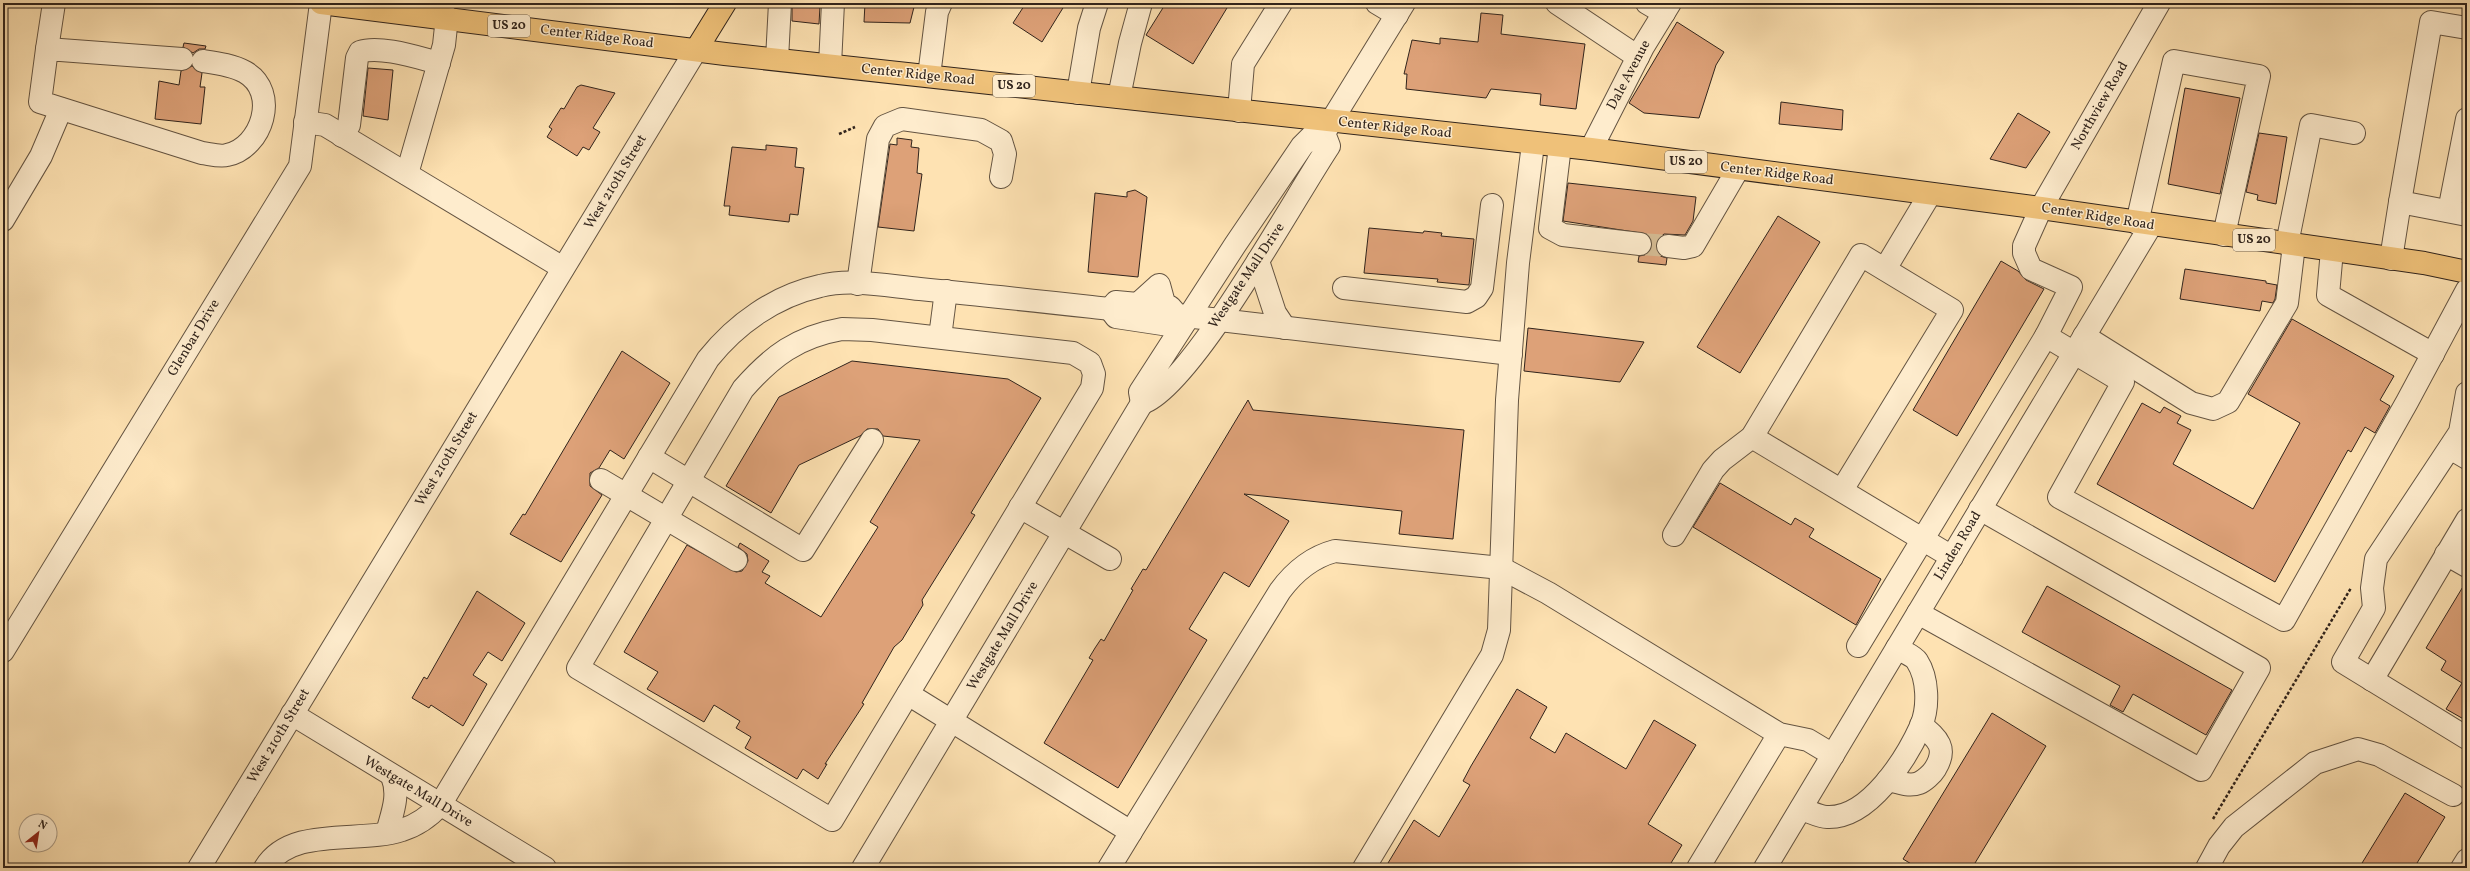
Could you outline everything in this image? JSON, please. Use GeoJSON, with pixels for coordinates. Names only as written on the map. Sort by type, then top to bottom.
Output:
{"type":"FeatureCollection","features":[{"type":"Feature","properties":{"kind":"main road","name":"Center Ridge Road"},"geometry":{"type":"LineString","coordinates":[[321,3],[441,12],[696,50],[1239,111],[1328,127],[1590,149],[2041,208],[2332,250],[2467,272]]}},
{"type":"Feature","properties":{"kind":"main road"},"geometry":{"type":"LineString","coordinates":[[696,50],[724,3]]}},
{"type":"Feature","properties":{"kind":"street"},"geometry":{"type":"LineString","coordinates":[[54,3],[40,102],[202,154],[226,156],[244,149],[259,128],[266,106],[261,89],[246,72],[227,65],[203,61]]}},
{"type":"Feature","properties":{"kind":"street","name":"Glenbar Drive"},"geometry":{"type":"LineString","coordinates":[[3,651],[300,166],[321,3]]}},
{"type":"Feature","properties":{"kind":"street"},"geometry":{"type":"LineString","coordinates":[[777,59],[780,3]]}},
{"type":"Feature","properties":{"kind":"street"},"geometry":{"type":"LineString","coordinates":[[830,65],[833,3]]}},
{"type":"Feature","properties":{"kind":"street"},"geometry":{"type":"LineString","coordinates":[[929,76],[937,12],[941,3]]}},
{"type":"Feature","properties":{"kind":"street"},"geometry":{"type":"LineString","coordinates":[[1078,93],[1088,28],[1097,3]]}},
{"type":"Feature","properties":{"kind":"street"},"geometry":{"type":"LineString","coordinates":[[1119,98],[1130,43],[1141,3]]}},
{"type":"Feature","properties":{"kind":"street"},"geometry":{"type":"LineString","coordinates":[[1239,111],[1243,64],[1281,3]]}},
{"type":"Feature","properties":{"kind":"street"},"geometry":{"type":"LineString","coordinates":[[1328,127],[1400,9],[1377,3]]}},
{"type":"Feature","properties":{"kind":"street"},"geometry":{"type":"LineString","coordinates":[[1556,3],[1638,57]]}},
{"type":"Feature","properties":{"kind":"street","name":"Northview Road"},"geometry":{"type":"LineString","coordinates":[[2046,336],[2071,287],[2031,269],[2024,253],[2024,246],[2041,208],[2159,3]]}},
{"type":"Feature","properties":{"kind":"street","name":"Dale Avenue"},"geometry":{"type":"LineString","coordinates":[[1590,149],[1638,57],[1660,6]]}},
{"type":"Feature","properties":{"kind":"street"},"geometry":{"type":"LineString","coordinates":[[407,174],[444,45],[441,12]]}},
{"type":"Feature","properties":{"kind":"street"},"geometry":{"type":"LineString","coordinates":[[2391,259],[2431,22],[2467,28]]}},
{"type":"Feature","properties":{"kind":"street"},"geometry":{"type":"LineString","coordinates":[[47,49],[182,59]]}},
{"type":"Feature","properties":{"kind":"street"},"geometry":{"type":"LineString","coordinates":[[342,136],[348,125],[357,58],[360,52],[368,49],[410,56],[439,63]]}},
{"type":"Feature","properties":{"kind":"street","name":"West 210th Street"},"geometry":{"type":"LineString","coordinates":[[199,868],[696,50]]}},
{"type":"Feature","properties":{"kind":"street","name":"Linden Road"},"geometry":{"type":"LineString","coordinates":[[1765,868],[2079,345],[2144,224],[2174,61],[2258,76],[2224,235]]}},
{"type":"Feature","properties":{"kind":"street"},"geometry":{"type":"LineString","coordinates":[[3,220],[41,156],[61,109]]}},
{"type":"Feature","properties":{"kind":"street"},"geometry":{"type":"LineString","coordinates":[[2400,202],[2458,213],[2467,119]]}},
{"type":"Feature","properties":{"kind":"street"},"geometry":{"type":"LineString","coordinates":[[858,284],[878,139],[885,126],[902,120],[981,130],[1001,141],[1005,154],[1001,177]]}},
{"type":"Feature","properties":{"kind":"street"},"geometry":{"type":"LineString","coordinates":[[305,122],[325,125],[563,268]]}},
{"type":"Feature","properties":{"kind":"street"},"geometry":{"type":"LineString","coordinates":[[1858,646],[2046,336],[2079,345],[2191,403],[2213,409],[2228,402],[2271,328],[2288,303],[2291,245],[2310,125],[2354,133]]}},
{"type":"Feature","properties":{"kind":"street","name":"Westgate Mall Drive"},"geometry":{"type":"LineString","coordinates":[[863,868],[1142,403],[1140,392],[1177,313],[1302,146],[1312,136],[1328,127],[1329,146],[1258,261],[1218,320],[1172,381],[1152,400],[1142,403]]}},
{"type":"Feature","properties":{"kind":"street"},"geometry":{"type":"LineString","coordinates":[[1364,868],[1492,655],[1499,630],[1506,415],[1523,222],[1533,144]]}},
{"type":"Feature","properties":{"kind":"street"},"geometry":{"type":"LineString","coordinates":[[1560,146],[1549,225],[1553,232],[1563,235],[1640,244]]}},
{"type":"Feature","properties":{"kind":"street"},"geometry":{"type":"LineString","coordinates":[[1668,246],[1684,248],[1694,246],[1738,169]]}},
{"type":"Feature","properties":{"kind":"street"},"geometry":{"type":"LineString","coordinates":[[1885,269],[1930,194]]}},
{"type":"Feature","properties":{"kind":"street"},"geometry":{"type":"LineString","coordinates":[[1344,288],[1439,300],[1467,302],[1472,300],[1482,288],[1492,205]]}},
{"type":"Feature","properties":{"kind":"street"},"geometry":{"type":"LineString","coordinates":[[1523,222],[1549,225]]}},
{"type":"Feature","properties":{"kind":"street"},"geometry":{"type":"LineString","coordinates":[[2332,250],[2328,295],[2433,354]]}},
{"type":"Feature","properties":{"kind":"street"},"geometry":{"type":"LineString","coordinates":[[1674,535],[1714,470],[1722,460],[1752,437],[1861,255],[1952,310],[1842,490]]}},
{"type":"Feature","properties":{"kind":"street"},"geometry":{"type":"LineString","coordinates":[[1258,261],[1275,313],[1285,328]]}},
{"type":"Feature","properties":{"kind":"street"},"geometry":{"type":"LineString","coordinates":[[265,868],[279,852],[296,844],[401,831],[427,818],[440,805],[708,359],[723,339],[740,324],[774,304],[801,292],[820,286],[858,284],[1110,310],[1116,317],[1169,325],[1177,313]]}},
{"type":"Feature","properties":{"kind":"street"},"geometry":{"type":"LineString","coordinates":[[2079,345],[2123,382],[2059,497],[2284,620],[2433,354],[2467,290]]}},
{"type":"Feature","properties":{"kind":"street"},"geometry":{"type":"LineString","coordinates":[[940,337],[946,292]]}},
{"type":"Feature","properties":{"kind":"street"},"geometry":{"type":"LineString","coordinates":[[1110,310],[1116,302],[1138,304],[1218,320],[1511,354]]}},
{"type":"Feature","properties":{"kind":"street"},"geometry":{"type":"LineString","coordinates":[[842,329],[940,337],[1073,353],[1086,359],[1093,368],[1094,379],[1092,388],[832,820],[578,668],[688,481],[743,390],[758,372],[800,341],[817,334],[842,329]]}},
{"type":"Feature","properties":{"kind":"street"},"geometry":{"type":"LineString","coordinates":[[2467,392],[2465,416],[2460,432],[2458,453],[2376,559],[2372,588],[2374,608],[2343,662],[2467,738]]}},
{"type":"Feature","properties":{"kind":"street"},"geometry":{"type":"LineString","coordinates":[[2004,404],[2032,423]]}},
{"type":"Feature","properties":{"kind":"street"},"geometry":{"type":"LineString","coordinates":[[1752,437],[1952,557]]}},
{"type":"Feature","properties":{"kind":"street"},"geometry":{"type":"LineString","coordinates":[[649,457],[803,550],[872,440]]}},
{"type":"Feature","properties":{"kind":"street"},"geometry":{"type":"LineString","coordinates":[[601,480],[667,517],[736,560]]}},
{"type":"Feature","properties":{"kind":"street"},"geometry":{"type":"LineString","coordinates":[[1020,507],[1110,559]]}},
{"type":"Feature","properties":{"kind":"street"},"geometry":{"type":"LineString","coordinates":[[1918,613],[2201,770],[2259,668],[1980,509]]}},
{"type":"Feature","properties":{"kind":"street"},"geometry":{"type":"LineString","coordinates":[[2372,680],[2467,520]]}},
{"type":"Feature","properties":{"kind":"street"},"geometry":{"type":"LineString","coordinates":[[1109,868],[1280,591],[1298,571],[1322,554],[1346,550],[1501,568],[1548,592],[1779,734],[1808,740],[1833,754]]}},
{"type":"Feature","properties":{"kind":"street"},"geometry":{"type":"LineString","coordinates":[[2446,554],[2467,566]]}},
{"type":"Feature","properties":{"kind":"street"},"geometry":{"type":"LineString","coordinates":[[1801,809],[1827,817],[1849,812],[1870,799],[1888,780],[1921,725],[1926,700],[1925,679],[1917,660],[1897,648]]}},
{"type":"Feature","properties":{"kind":"street"},"geometry":{"type":"LineString","coordinates":[[908,694],[1131,832]]}},
{"type":"Feature","properties":{"kind":"street","name":"Westgate Mall Drive"},"geometry":{"type":"LineString","coordinates":[[292,714],[544,868]]}},
{"type":"Feature","properties":{"kind":"street"},"geometry":{"type":"LineString","coordinates":[[1888,780],[1909,785],[1919,783],[1934,772],[1942,758],[1941,746],[1934,736],[1921,725]]}},
{"type":"Feature","properties":{"kind":"street"},"geometry":{"type":"LineString","coordinates":[[1698,868],[1779,734]]}},
{"type":"Feature","properties":{"kind":"street"},"geometry":{"type":"LineString","coordinates":[[2207,868],[2234,827],[2315,763],[2358,749],[2379,755],[2453,795]]}},
{"type":"Feature","properties":{"kind":"street"},"geometry":{"type":"LineString","coordinates":[[387,833],[396,798],[396,786],[392,776]]}},
{"type":"Feature","properties":{"kind":"street"},"geometry":{"type":"LineString","coordinates":[[2462,868],[2467,860]]}},
{"type":"Feature","properties":{"kind":"path"},"geometry":{"type":"LineString","coordinates":[[839,134],[855,126]]}},
{"type":"Feature","properties":{"kind":"path"},"geometry":{"type":"LineString","coordinates":[[2227,836],[2213,819],[2354,583]]}},
{"type":"Feature","properties":{"kind":"building"},"geometry":{"type":"Polygon","coordinates":[[[792,3],[820,6],[819,24],[792,21],[792,3]]]}},
{"type":"Feature","properties":{"kind":"building"},"geometry":{"type":"Polygon","coordinates":[[[865,3],[915,3],[910,23],[864,22],[865,3]]]}},
{"type":"Feature","properties":{"kind":"building"},"geometry":{"type":"Polygon","coordinates":[[[1026,3],[1066,3],[1042,42],[1013,23],[1026,3]]]}},
{"type":"Feature","properties":{"kind":"building"},"geometry":{"type":"Polygon","coordinates":[[[1166,3],[1230,3],[1193,64],[1146,35],[1166,3]]]}},
{"type":"Feature","properties":{"kind":"building"},"geometry":{"type":"Polygon","coordinates":[[[1481,13],[1503,15],[1501,34],[1585,44],[1576,109],[1540,105],[1541,94],[1491,89],[1486,98],[1406,89],[1407,74],[1404,74],[1412,40],[1440,44],[1440,38],[1478,42],[1481,13]]]}},
{"type":"Feature","properties":{"kind":"building"},"geometry":{"type":"Polygon","coordinates":[[[1677,22],[1724,52],[1716,65],[1699,118],[1644,113],[1629,103],[1677,22]]]}},
{"type":"Feature","properties":{"kind":"building"},"geometry":{"type":"Polygon","coordinates":[[[184,43],[206,46],[205,49],[199,49],[193,53],[183,47],[184,43]]]}},
{"type":"Feature","properties":{"kind":"building"},"geometry":{"type":"Polygon","coordinates":[[[192,66],[202,73],[200,87],[205,87],[201,124],[155,119],[159,81],[179,85],[181,71],[192,66]]]}},
{"type":"Feature","properties":{"kind":"building"},"geometry":{"type":"Polygon","coordinates":[[[368,68],[393,70],[388,120],[363,116],[368,68]]]}},
{"type":"Feature","properties":{"kind":"building"},"geometry":{"type":"Polygon","coordinates":[[[581,85],[615,93],[593,128],[600,132],[589,150],[583,147],[577,156],[547,137],[552,129],[549,127],[561,108],[564,109],[577,87],[581,85]]]}},
{"type":"Feature","properties":{"kind":"building"},"geometry":{"type":"Polygon","coordinates":[[[2185,88],[2240,98],[2220,194],[2168,184],[2185,88]]]}},
{"type":"Feature","properties":{"kind":"building"},"geometry":{"type":"Polygon","coordinates":[[[1781,102],[1843,110],[1842,130],[1779,124],[1781,102]]]}},
{"type":"Feature","properties":{"kind":"building"},"geometry":{"type":"Polygon","coordinates":[[[2018,113],[2050,132],[2026,168],[1990,159],[2018,113]]]}},
{"type":"Feature","properties":{"kind":"building"},"geometry":{"type":"Polygon","coordinates":[[[2259,133],[2287,137],[2276,204],[2257,200],[2258,195],[2246,192],[2259,133]]]}},
{"type":"Feature","properties":{"kind":"building"},"geometry":{"type":"Polygon","coordinates":[[[897,138],[912,140],[911,147],[919,148],[917,173],[922,174],[914,231],[878,227],[890,144],[897,145],[897,138]]]}},
{"type":"Feature","properties":{"kind":"building"},"geometry":{"type":"Polygon","coordinates":[[[766,145],[797,148],[795,167],[804,168],[798,215],[790,214],[789,222],[729,215],[730,206],[724,206],[732,147],[766,150],[766,145]]]}},
{"type":"Feature","properties":{"kind":"building"},"geometry":{"type":"Polygon","coordinates":[[[1568,183],[1696,197],[1693,221],[1685,235],[1664,234],[1658,239],[1656,250],[1660,256],[1667,258],[1666,265],[1638,262],[1639,256],[1645,255],[1652,246],[1651,239],[1647,234],[1563,221],[1568,183]]]}},
{"type":"Feature","properties":{"kind":"building"},"geometry":{"type":"Polygon","coordinates":[[[1135,190],[1147,197],[1138,277],[1088,272],[1095,193],[1127,197],[1127,192],[1135,190]]]}},
{"type":"Feature","properties":{"kind":"building"},"geometry":{"type":"Polygon","coordinates":[[[1778,216],[1820,242],[1740,373],[1697,347],[1778,216]]]}},
{"type":"Feature","properties":{"kind":"building"},"geometry":{"type":"Polygon","coordinates":[[[1369,228],[1423,233],[1424,231],[1442,233],[1441,236],[1474,239],[1469,285],[1437,282],[1438,279],[1364,273],[1369,228]]]}},
{"type":"Feature","properties":{"kind":"building"},"geometry":{"type":"Polygon","coordinates":[[[2001,261],[2018,271],[2026,280],[2044,289],[1957,436],[1913,410],[2001,261]]]}},
{"type":"Feature","properties":{"kind":"building"},"geometry":{"type":"Polygon","coordinates":[[[2185,269],[2266,281],[2266,283],[2277,285],[2275,299],[2273,303],[2262,301],[2260,311],[2180,299],[2185,269]]]}},
{"type":"Feature","properties":{"kind":"building"},"geometry":{"type":"Polygon","coordinates":[[[2292,319],[2394,376],[2380,400],[2390,406],[2375,433],[2365,427],[2351,452],[2348,450],[2275,582],[2097,484],[2142,403],[2160,413],[2164,407],[2181,416],[2177,423],[2191,430],[2173,464],[2253,509],[2300,423],[2248,394],[2292,319]]]}},
{"type":"Feature","properties":{"kind":"building"},"geometry":{"type":"Polygon","coordinates":[[[1528,328],[1644,342],[1620,382],[1524,371],[1528,328]]]}},
{"type":"Feature","properties":{"kind":"building"},"geometry":{"type":"Polygon","coordinates":[[[622,351],[670,383],[624,459],[610,450],[599,468],[590,473],[590,486],[602,495],[561,562],[510,534],[523,514],[525,515],[622,351]]]}},
{"type":"Feature","properties":{"kind":"building"},"geometry":{"type":"Polygon","coordinates":[[[852,361],[1008,379],[1041,398],[971,513],[975,515],[922,600],[923,605],[902,640],[894,647],[862,703],[864,704],[825,764],[827,764],[818,779],[803,769],[797,779],[745,748],[751,737],[736,728],[740,721],[714,705],[704,722],[647,689],[658,672],[624,652],[687,545],[736,572],[742,571],[748,561],[747,554],[738,547],[740,543],[769,561],[762,572],[770,576],[765,583],[821,617],[878,527],[870,522],[920,440],[883,436],[878,429],[867,429],[860,436],[799,465],[771,513],[726,486],[779,397],[852,361]]]}},
{"type":"Feature","properties":{"kind":"building"},"geometry":{"type":"Polygon","coordinates":[[[1248,400],[1253,410],[1464,430],[1453,539],[1399,534],[1402,511],[1244,494],[1289,521],[1249,587],[1224,572],[1189,629],[1207,640],[1118,788],[1044,743],[1093,660],[1089,658],[1101,639],[1104,641],[1133,590],[1131,589],[1143,569],[1146,570],[1248,400]]]}},
{"type":"Feature","properties":{"kind":"building"},"geometry":{"type":"Polygon","coordinates":[[[1720,483],[1791,525],[1795,518],[1814,529],[1809,537],[1881,579],[1856,625],[1693,527],[1720,483]]]}},
{"type":"Feature","properties":{"kind":"building"},"geometry":{"type":"Polygon","coordinates":[[[2467,580],[2467,721],[2446,709],[2462,683],[2441,670],[2446,661],[2426,648],[2467,580]]]}},
{"type":"Feature","properties":{"kind":"building"},"geometry":{"type":"Polygon","coordinates":[[[2047,586],[2232,690],[2206,735],[2133,694],[2123,712],[2110,705],[2120,686],[2022,632],[2047,586]]]}},
{"type":"Feature","properties":{"kind":"building"},"geometry":{"type":"Polygon","coordinates":[[[477,591],[525,623],[502,661],[488,652],[473,675],[487,684],[463,726],[431,705],[429,708],[412,698],[424,677],[427,679],[477,591]]]}},
{"type":"Feature","properties":{"kind":"building"},"geometry":{"type":"Polygon","coordinates":[[[1517,689],[1547,707],[1530,738],[1555,753],[1566,733],[1626,769],[1654,720],[1696,745],[1648,824],[1682,845],[1668,868],[1385,868],[1414,820],[1439,837],[1470,785],[1463,781],[1517,689]]]}},
{"type":"Feature","properties":{"kind":"building"},"geometry":{"type":"Polygon","coordinates":[[[1992,713],[2046,746],[1972,868],[1918,868],[1903,859],[1992,713]]]}},
{"type":"Feature","properties":{"kind":"building"},"geometry":{"type":"Polygon","coordinates":[[[2405,793],[2445,817],[2414,868],[2359,868],[2405,793]]]}},
{"type":"Feature","properties":{"kind":"tunnel"},"geometry":{"type":"LineString","coordinates":[[1640,244],[1668,246]]}}]}
